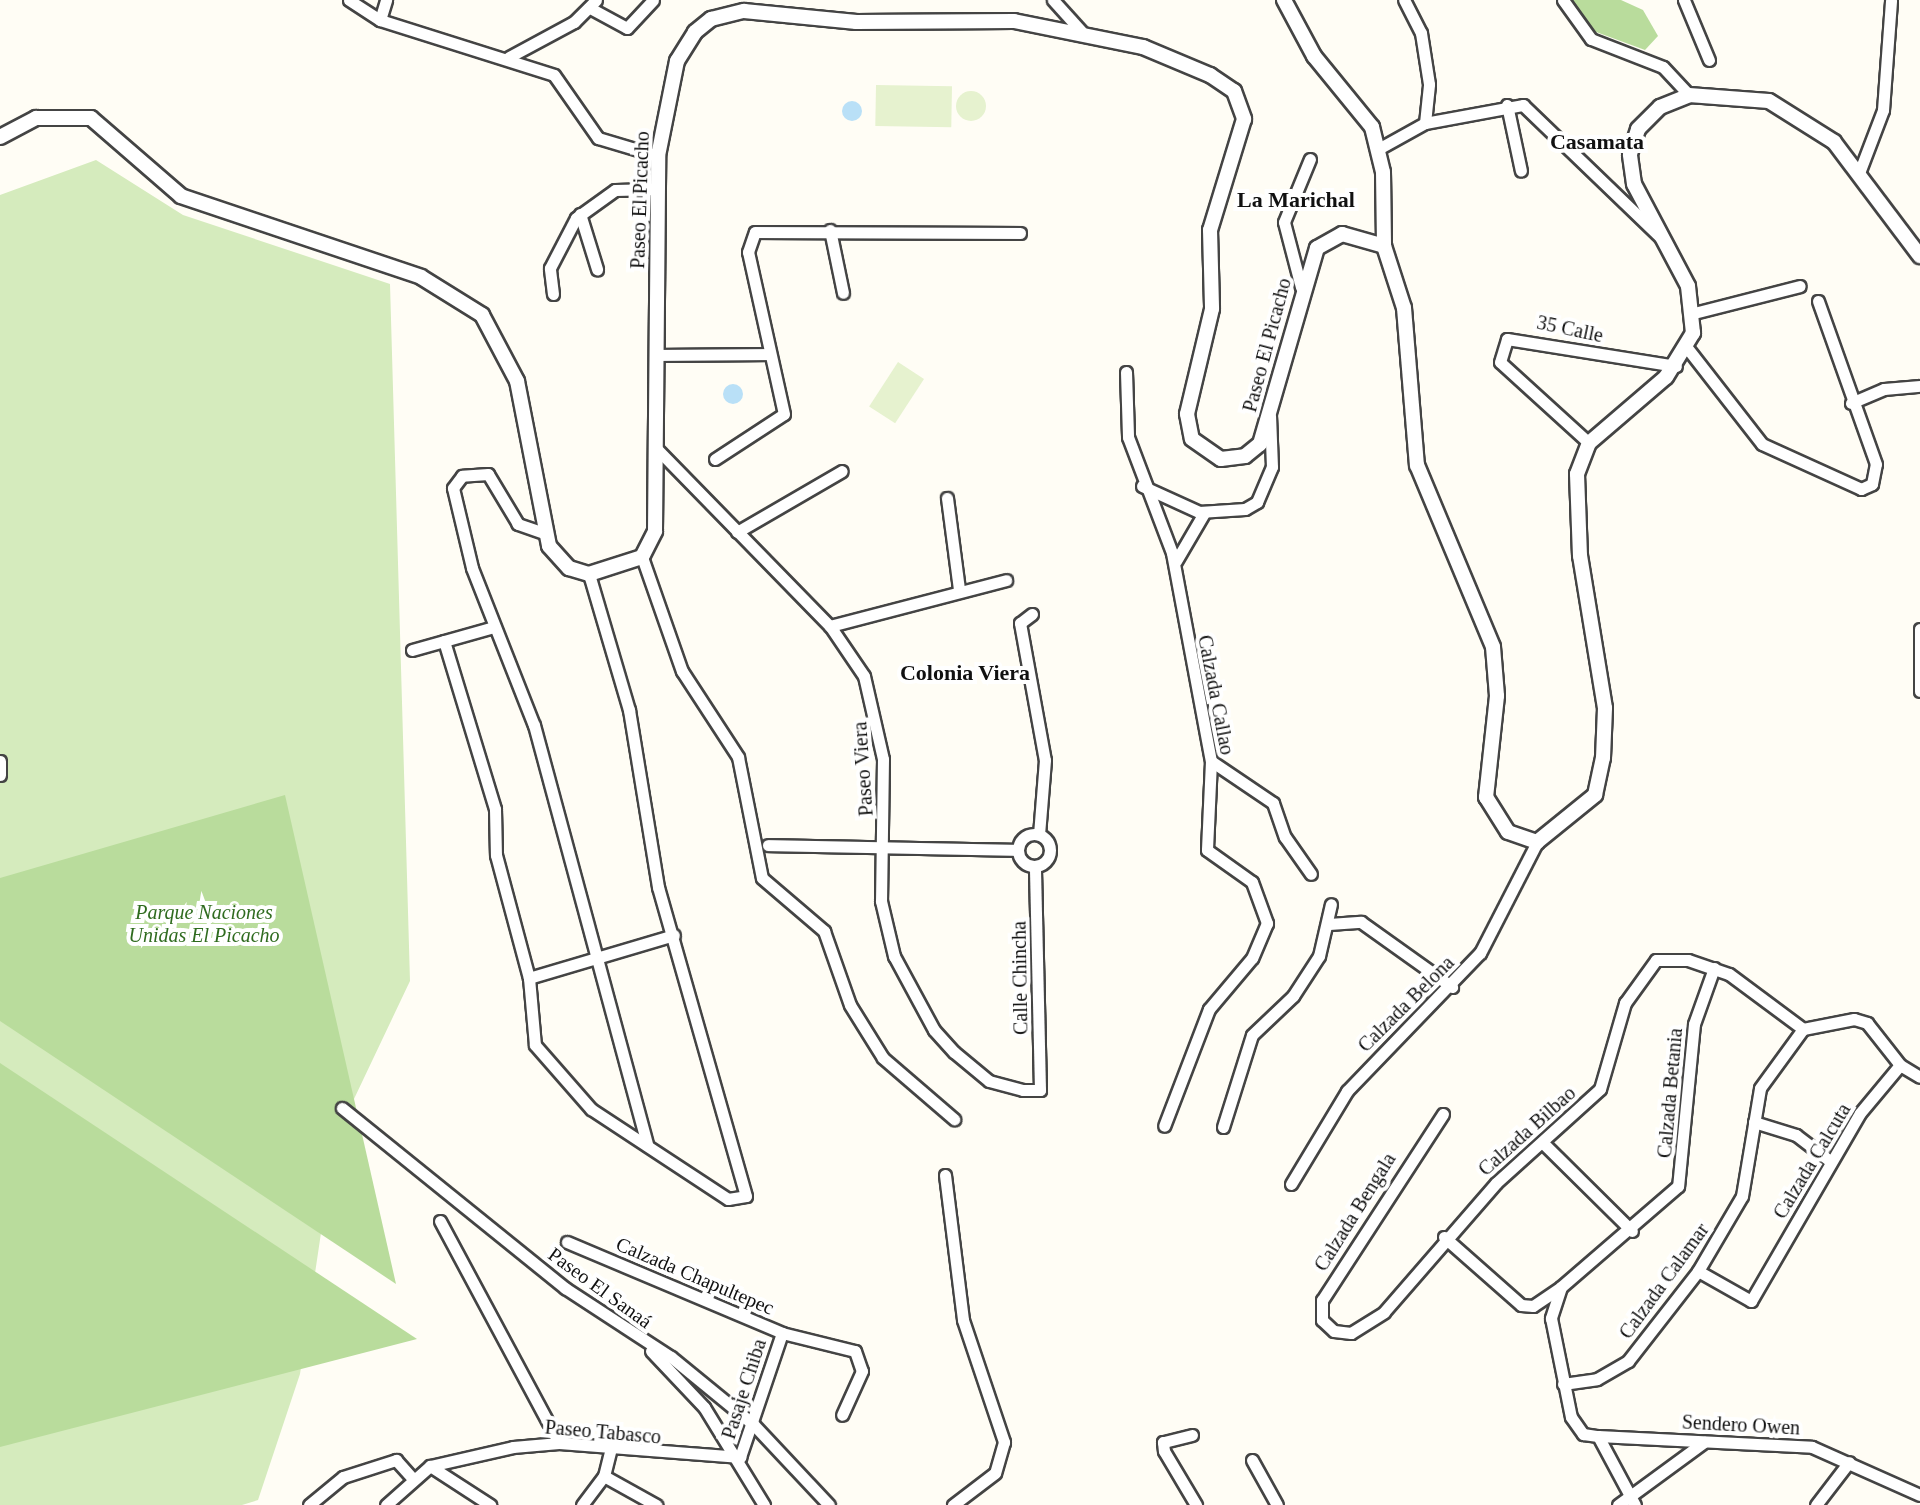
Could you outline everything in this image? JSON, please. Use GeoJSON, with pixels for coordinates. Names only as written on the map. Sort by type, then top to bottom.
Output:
{"type":"FeatureCollection","features":[{"type":"Feature","properties":{"kind":"street"},"geometry":{"type":"LineString","coordinates":[[349,0],[380,20],[509,57],[555,76],[598,138],[658,156]]}},
{"type":"Feature","properties":{"kind":"street"},"geometry":{"type":"LineString","coordinates":[[380,20],[386,0]]}},
{"type":"Feature","properties":{"kind":"street"},"geometry":{"type":"LineString","coordinates":[[509,57],[593,4],[627,28],[653,0]]}},
{"type":"Feature","properties":{"kind":"street"},"geometry":{"type":"LineString","coordinates":[[1053,0],[1081,31]]}},
{"type":"Feature","properties":{"kind":"street"},"geometry":{"type":"LineString","coordinates":[[1284,0],[1380,148],[1384,246],[1403,298],[1417,465],[1493,647],[1497,696],[1486,797],[1508,832],[1537,842],[1595,795],[1603,758],[1600,664],[1576,505],[1577,474],[1589,443],[1676,366],[1688,349],[1694,313],[1634,184],[1630,154],[1638,129],[1660,107],[1689,95],[1745,94],[1794,112],[1834,142],[1920,256]]}},
{"type":"Feature","properties":{"kind":"street"},"geometry":{"type":"LineString","coordinates":[[1404,0],[1421,33],[1429,84],[1425,123]]}},
{"type":"Feature","properties":{"kind":"street"},"geometry":{"type":"LineString","coordinates":[[1563,0],[1591,39],[1663,67],[1689,95]]}},
{"type":"Feature","properties":{"kind":"street"},"geometry":{"type":"LineString","coordinates":[[1684,0],[1709,60]]}},
{"type":"Feature","properties":{"kind":"street"},"geometry":{"type":"LineString","coordinates":[[1859,173],[1883,110],[1891,0]]}},
{"type":"Feature","properties":{"kind":"street","name":"Paseo El Picacho"},"geometry":{"type":"LineString","coordinates":[[642,557],[655,531],[658,156],[677,61],[711,19],[773,11],[856,22],[1014,21],[1081,31],[1210,75],[1242,105],[1243,134],[1210,230],[1212,309],[1187,423],[1198,448],[1234,459],[1260,444],[1270,416],[1301,287],[1317,248],[1333,236],[1362,235],[1384,246]]}},
{"type":"Feature","properties":{"kind":"street"},"geometry":{"type":"LineString","coordinates":[[1380,148],[1425,123],[1507,105],[1531,109],[1660,237]]}},
{"type":"Feature","properties":{"kind":"street"},"geometry":{"type":"LineString","coordinates":[[1507,105],[1521,171]]}},
{"type":"Feature","properties":{"kind":"street"},"geometry":{"type":"LineString","coordinates":[[0,137],[36,118],[91,118],[181,196],[455,294],[482,315],[511,360],[544,533],[559,559],[589,574],[642,557],[682,671],[738,757],[762,878],[824,931],[850,1005],[883,1058],[954,1119]]}},
{"type":"Feature","properties":{"kind":"street"},"geometry":{"type":"LineString","coordinates":[[1301,287],[1284,222],[1310,159]]}},
{"type":"Feature","properties":{"kind":"street"},"geometry":{"type":"LineString","coordinates":[[553,294],[550,268],[580,214],[615,190],[656,189]]}},
{"type":"Feature","properties":{"kind":"street"},"geometry":{"type":"LineString","coordinates":[[580,214],[597,269]]}},
{"type":"Feature","properties":{"kind":"street"},"geometry":{"type":"LineString","coordinates":[[830,230],[843,293]]}},
{"type":"Feature","properties":{"kind":"street"},"geometry":{"type":"LineString","coordinates":[[715,459],[784,415],[749,238],[755,232],[1020,233]]}},
{"type":"Feature","properties":{"kind":"street"},"geometry":{"type":"LineString","coordinates":[[1694,313],[1800,286]]}},
{"type":"Feature","properties":{"kind":"street"},"geometry":{"type":"LineString","coordinates":[[1688,349],[1762,444],[1861,489],[1872,484],[1876,464],[1851,403],[1818,301]]}},
{"type":"Feature","properties":{"kind":"street","name":"35 Calle"},"geometry":{"type":"LineString","coordinates":[[1589,443],[1500,362],[1507,339],[1676,366]]}},
{"type":"Feature","properties":{"kind":"street"},"geometry":{"type":"LineString","coordinates":[[658,355],[770,354]]}},
{"type":"Feature","properties":{"kind":"street","name":"Calzada Callao"},"geometry":{"type":"LineString","coordinates":[[1126,372],[1128,437],[1142,486],[1175,565],[1211,761],[1209,856],[1252,882],[1267,923],[1252,958],[1209,1009],[1164,1126]]}},
{"type":"Feature","properties":{"kind":"street"},"geometry":{"type":"LineString","coordinates":[[1851,403],[1884,389],[1920,386]]}},
{"type":"Feature","properties":{"kind":"street"},"geometry":{"type":"LineString","coordinates":[[1142,486],[1204,513],[1233,513],[1257,502],[1274,457],[1270,416]]}},
{"type":"Feature","properties":{"kind":"street","name":"Paseo Viera"},"geometry":{"type":"LineString","coordinates":[[657,449],[830,626],[875,702],[884,847],[883,924],[934,1030],[989,1081],[1040,1090]]}},
{"type":"Feature","properties":{"kind":"street"},"geometry":{"type":"LineString","coordinates":[[737,532],[842,471]]}},
{"type":"Feature","properties":{"kind":"street"},"geometry":{"type":"LineString","coordinates":[[544,533],[518,524],[488,474],[462,476],[453,488],[494,627],[534,725],[647,1146]]}},
{"type":"Feature","properties":{"kind":"street"},"geometry":{"type":"LineString","coordinates":[[947,498],[959,589]]}},
{"type":"Feature","properties":{"kind":"street"},"geometry":{"type":"LineString","coordinates":[[1175,565],[1182,540],[1204,513]]}},
{"type":"Feature","properties":{"kind":"street"},"geometry":{"type":"LineString","coordinates":[[444,641],[495,809],[496,855],[529,978],[535,1045],[547,1066],[591,1109],[728,1199],[746,1196],[642,817],[629,710],[589,574]]}},
{"type":"Feature","properties":{"kind":"street"},"geometry":{"type":"LineString","coordinates":[[830,626],[959,589],[1006,580]]}},
{"type":"Feature","properties":{"kind":"street"},"geometry":{"type":"LineString","coordinates":[[1018,850],[1025,837],[1039,835],[1045,760],[1020,623],[1032,614]]}},
{"type":"Feature","properties":{"kind":"street"},"geometry":{"type":"LineString","coordinates":[[412,650],[494,627]]}},
{"type":"Feature","properties":{"kind":"street"},"geometry":{"type":"LineString","coordinates":[[1920,629],[1920,691]]}},
{"type":"Feature","properties":{"kind":"street"},"geometry":{"type":"LineString","coordinates":[[0,761],[0,775]]}},
{"type":"Feature","properties":{"kind":"street"},"geometry":{"type":"LineString","coordinates":[[1211,761],[1273,803],[1285,837],[1311,874]]}},
{"type":"Feature","properties":{"kind":"street","name":"Calle Chincha"},"geometry":{"type":"LineString","coordinates":[[1039,835],[1049,852],[1035,866],[1040,1090]]}},
{"type":"Feature","properties":{"kind":"street","name":"Calzada Belona"},"geometry":{"type":"LineString","coordinates":[[1291,1184],[1347,1091],[1452,987],[1480,953],[1537,842]]}},
{"type":"Feature","properties":{"kind":"street"},"geometry":{"type":"LineString","coordinates":[[768,845],[1018,850],[1035,866]]}},
{"type":"Feature","properties":{"kind":"street"},"geometry":{"type":"LineString","coordinates":[[1223,1127],[1252,1035],[1293,996],[1329,924],[1331,904]]}},
{"type":"Feature","properties":{"kind":"street"},"geometry":{"type":"LineString","coordinates":[[1329,924],[1361,922],[1452,987]]}},
{"type":"Feature","properties":{"kind":"street"},"geometry":{"type":"LineString","coordinates":[[529,978],[597,953],[674,935]]}},
{"type":"Feature","properties":{"kind":"street","name":"Calzada Bilbao"},"geometry":{"type":"LineString","coordinates":[[1334,1331],[1369,1325],[1444,1237],[1603,1083],[1625,1003],[1646,967],[1668,956],[1714,968],[1803,1029]]}},
{"type":"Feature","properties":{"kind":"street","name":"Calzada Betania"},"geometry":{"type":"LineString","coordinates":[[1527,1307],[1561,1287],[1632,1231],[1678,1186],[1694,1024],[1714,968]]}},
{"type":"Feature","properties":{"kind":"street"},"geometry":{"type":"LineString","coordinates":[[1803,1029],[1836,1020],[1867,1023],[1900,1065],[1920,1077]]}},
{"type":"Feature","properties":{"kind":"street","name":"Calzada Calamar"},"geometry":{"type":"LineString","coordinates":[[1563,1384],[1597,1379],[1628,1361],[1698,1271],[1742,1196],[1760,1088],[1803,1029]]}},
{"type":"Feature","properties":{"kind":"street","name":"Calzada Calcuta"},"geometry":{"type":"LineString","coordinates":[[1698,1271],[1751,1301],[1830,1161],[1900,1065]]}},
{"type":"Feature","properties":{"kind":"street","name":"Paseo El Sanaá"},"geometry":{"type":"LineString","coordinates":[[342,1108],[639,1340],[753,1424],[829,1505]]}},
{"type":"Feature","properties":{"kind":"street","name":"Calzada Bengala"},"geometry":{"type":"LineString","coordinates":[[1334,1331],[1322,1320],[1322,1300],[1443,1114]]}},
{"type":"Feature","properties":{"kind":"street"},"geometry":{"type":"LineString","coordinates":[[1754,1122],[1796,1135],[1830,1161]]}},
{"type":"Feature","properties":{"kind":"street"},"geometry":{"type":"LineString","coordinates":[[1543,1143],[1632,1231]]}},
{"type":"Feature","properties":{"kind":"street"},"geometry":{"type":"LineString","coordinates":[[945,1175],[963,1320],[1004,1442],[995,1473],[953,1505]]}},
{"type":"Feature","properties":{"kind":"street"},"geometry":{"type":"LineString","coordinates":[[440,1221],[559,1443]]}},
{"type":"Feature","properties":{"kind":"street"},"geometry":{"type":"LineString","coordinates":[[1444,1237],[1551,1325]]}},
{"type":"Feature","properties":{"kind":"street","name":"Calzada Chapultepec"},"geometry":{"type":"LineString","coordinates":[[567,1242],[782,1333],[855,1351],[862,1371],[842,1415]]}},
{"type":"Feature","properties":{"kind":"street"},"geometry":{"type":"LineString","coordinates":[[1561,1287],[1551,1325],[1575,1426],[1598,1436],[1632,1500]]}},
{"type":"Feature","properties":{"kind":"street","name":"Pasaje Chiba"},"geometry":{"type":"LineString","coordinates":[[740,1457],[782,1333]]}},
{"type":"Feature","properties":{"kind":"street"},"geometry":{"type":"LineString","coordinates":[[639,1340],[691,1390],[740,1457],[764,1505]]}},
{"type":"Feature","properties":{"kind":"street"},"geometry":{"type":"LineString","coordinates":[[1192,1435],[1163,1442],[1164,1451],[1196,1505]]}},
{"type":"Feature","properties":{"kind":"street","name":"Sendero Owen"},"geometry":{"type":"LineString","coordinates":[[1598,1436],[1812,1447],[1920,1495]]}},
{"type":"Feature","properties":{"kind":"street"},"geometry":{"type":"LineString","coordinates":[[1618,1505],[1632,1500],[1704,1442]]}},
{"type":"Feature","properties":{"kind":"street","name":"Paseo Tabasco"},"geometry":{"type":"LineString","coordinates":[[386,1505],[412,1478],[430,1466],[559,1443],[740,1457]]}},
{"type":"Feature","properties":{"kind":"street"},"geometry":{"type":"LineString","coordinates":[[582,1505],[604,1476],[611,1447]]}},
{"type":"Feature","properties":{"kind":"street"},"geometry":{"type":"LineString","coordinates":[[309,1505],[327,1486],[388,1462],[396,1460],[412,1478]]}},
{"type":"Feature","properties":{"kind":"street"},"geometry":{"type":"LineString","coordinates":[[1252,1460],[1277,1505]]}},
{"type":"Feature","properties":{"kind":"street"},"geometry":{"type":"LineString","coordinates":[[1816,1505],[1849,1462]]}},
{"type":"Feature","properties":{"kind":"street"},"geometry":{"type":"LineString","coordinates":[[430,1466],[490,1505]]}},
{"type":"Feature","properties":{"kind":"street"},"geometry":{"type":"LineString","coordinates":[[604,1476],[656,1505]]}},
{"type":"Feature","properties":{"kind":"green space"},"geometry":{"type":"Polygon","coordinates":[[[1571,0],[1621,0],[1643,10],[1658,36],[1645,50],[1588,29],[1571,0]]]}},
{"type":"Feature","properties":{"kind":"green space"},"geometry":{"type":"Polygon","coordinates":[[[876,85],[952,86],[951,127],[875,126],[876,85]]]}},
{"type":"Feature","properties":{"kind":"green space"},"geometry":{"type":"Polygon","coordinates":[[[971,91],[981,96],[986,106],[981,116],[971,121],[961,116],[956,106],[961,96],[971,91]]]}},
{"type":"Feature","properties":{"kind":"green space","name":"Parque Naciones Unidas El Picacho"},"geometry":{"type":"Polygon","coordinates":[[[96,160],[183,215],[390,284],[410,981],[335,1139],[300,1374],[258,1500],[242,1505],[0,1505],[0,195],[96,160]]]}},
{"type":"Feature","properties":{"kind":"green space"},"geometry":{"type":"Polygon","coordinates":[[[898,362],[924,379],[895,423],[869,406],[898,362]]]}},
{"type":"Feature","properties":{"kind":"green space"},"geometry":{"type":"Polygon","coordinates":[[[285,795],[396,1284],[0,1021],[0,878],[285,795]]]}},
{"type":"Feature","properties":{"kind":"green space"},"geometry":{"type":"Polygon","coordinates":[[[0,1063],[417,1339],[0,1447],[0,1063]]]}},
{"type":"Feature","properties":{"kind":"water"},"geometry":{"type":"Polygon","coordinates":[[[852,101],[859,104],[862,111],[859,118],[852,121],[845,118],[842,111],[845,104],[852,101]]]}},
{"type":"Feature","properties":{"kind":"water"},"geometry":{"type":"Polygon","coordinates":[[[733,384],[740,387],[743,394],[740,401],[733,404],[726,401],[723,394],[726,387],[733,384]]]}},
{"type":"Feature","properties":{"kind":"district","name":"Casamata"},"geometry":{"type":"Point","coordinates":[1597,142]}},
{"type":"Feature","properties":{"kind":"district","name":"La Marichal"},"geometry":{"type":"Point","coordinates":[1296,200]}},
{"type":"Feature","properties":{"kind":"district","name":"Colonia Viera"},"geometry":{"type":"Point","coordinates":[965,673]}}]}
